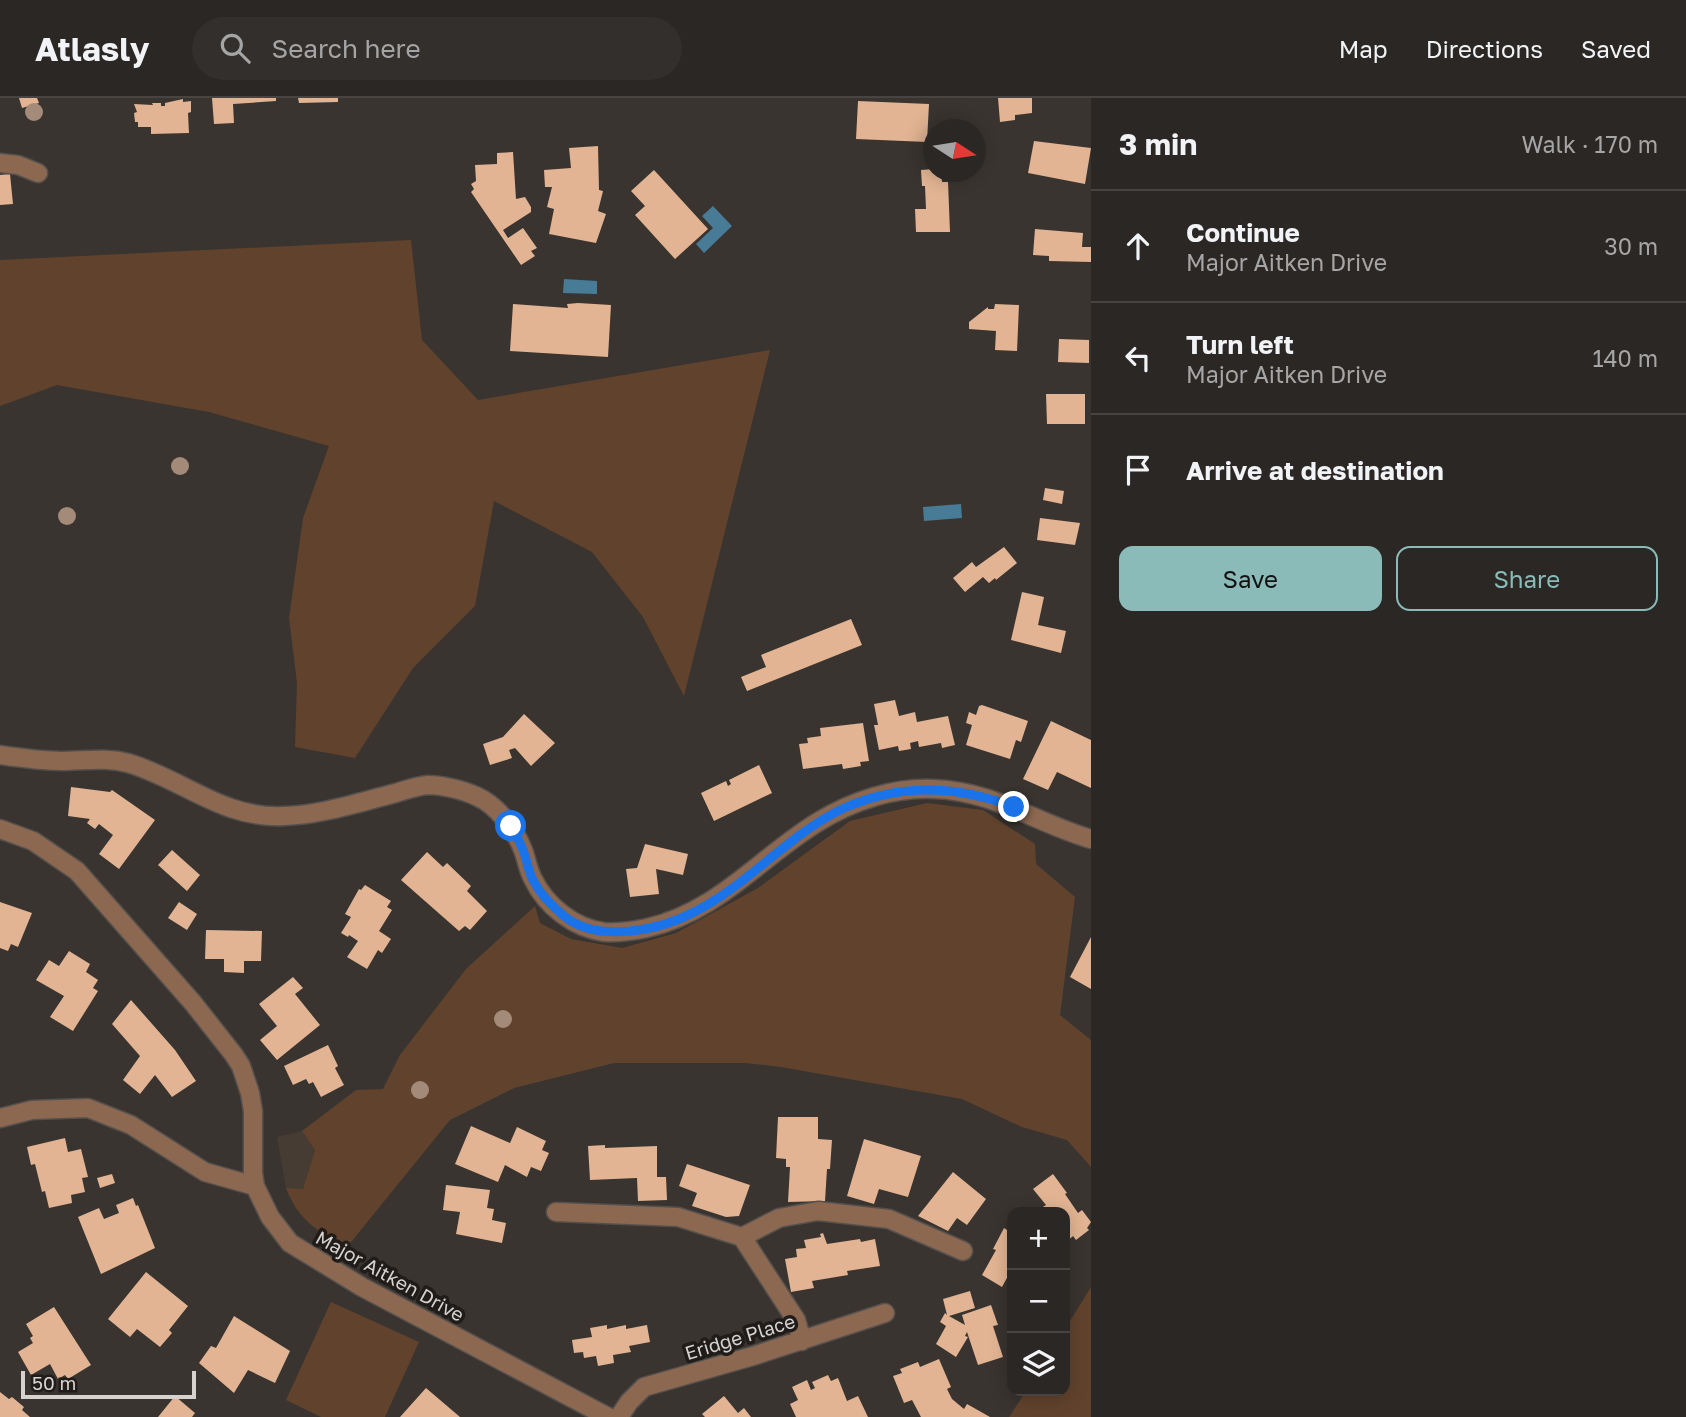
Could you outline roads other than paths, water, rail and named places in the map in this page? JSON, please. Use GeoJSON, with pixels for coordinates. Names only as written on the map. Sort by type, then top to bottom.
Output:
{"type":"FeatureCollection","features":[{"type":"Feature","properties":{"kind":"street"},"geometry":{"type":"LineString","coordinates":[[0,163],[29,168],[38,173]]}},
{"type":"Feature","properties":{"kind":"street"},"geometry":{"type":"LineString","coordinates":[[0,755],[58,761],[104,759],[125,762],[147,769],[226,808],[268,816],[286,816],[343,807],[428,785],[477,796],[511,826],[533,879],[554,906],[567,918],[582,926],[603,932],[625,932],[652,927],[696,911],[817,822],[845,808],[897,791],[936,789],[974,794],[1004,803],[1091,839]]}},
{"type":"Feature","properties":{"kind":"street","name":"Major Aitken Drive"},"geometry":{"type":"LineString","coordinates":[[0,829],[46,848],[84,878],[193,1003],[234,1055],[241,1066],[253,1111],[255,1186],[278,1230],[302,1252],[374,1293],[608,1417]]}},
{"type":"Feature","properties":{"kind":"street"},"geometry":{"type":"LineString","coordinates":[[0,1118],[32,1110],[88,1108],[131,1125],[205,1171],[255,1186]]}},
{"type":"Feature","properties":{"kind":"street"},"geometry":{"type":"LineString","coordinates":[[742,1237],[779,1218],[818,1211],[890,1219],[963,1251]]}},
{"type":"Feature","properties":{"kind":"street"},"geometry":{"type":"LineString","coordinates":[[556,1212],[678,1217],[742,1237],[796,1320],[802,1341]]}},
{"type":"Feature","properties":{"kind":"street","name":"Eridge Place"},"geometry":{"type":"LineString","coordinates":[[619,1417],[644,1387],[802,1341],[885,1312]]}},
{"type":"Feature","properties":{"kind":"water"},"geometry":{"type":"Polygon","coordinates":[[[713,206],[732,226],[704,253],[696,244],[713,228],[702,216],[713,206]]]}},
{"type":"Feature","properties":{"kind":"water"},"geometry":{"type":"Polygon","coordinates":[[[564,279],[597,281],[597,294],[563,293],[564,279]]]}},
{"type":"Feature","properties":{"kind":"water"},"geometry":{"type":"Polygon","coordinates":[[[961,504],[962,518],[924,521],[923,507],[961,504]]]}}]}
